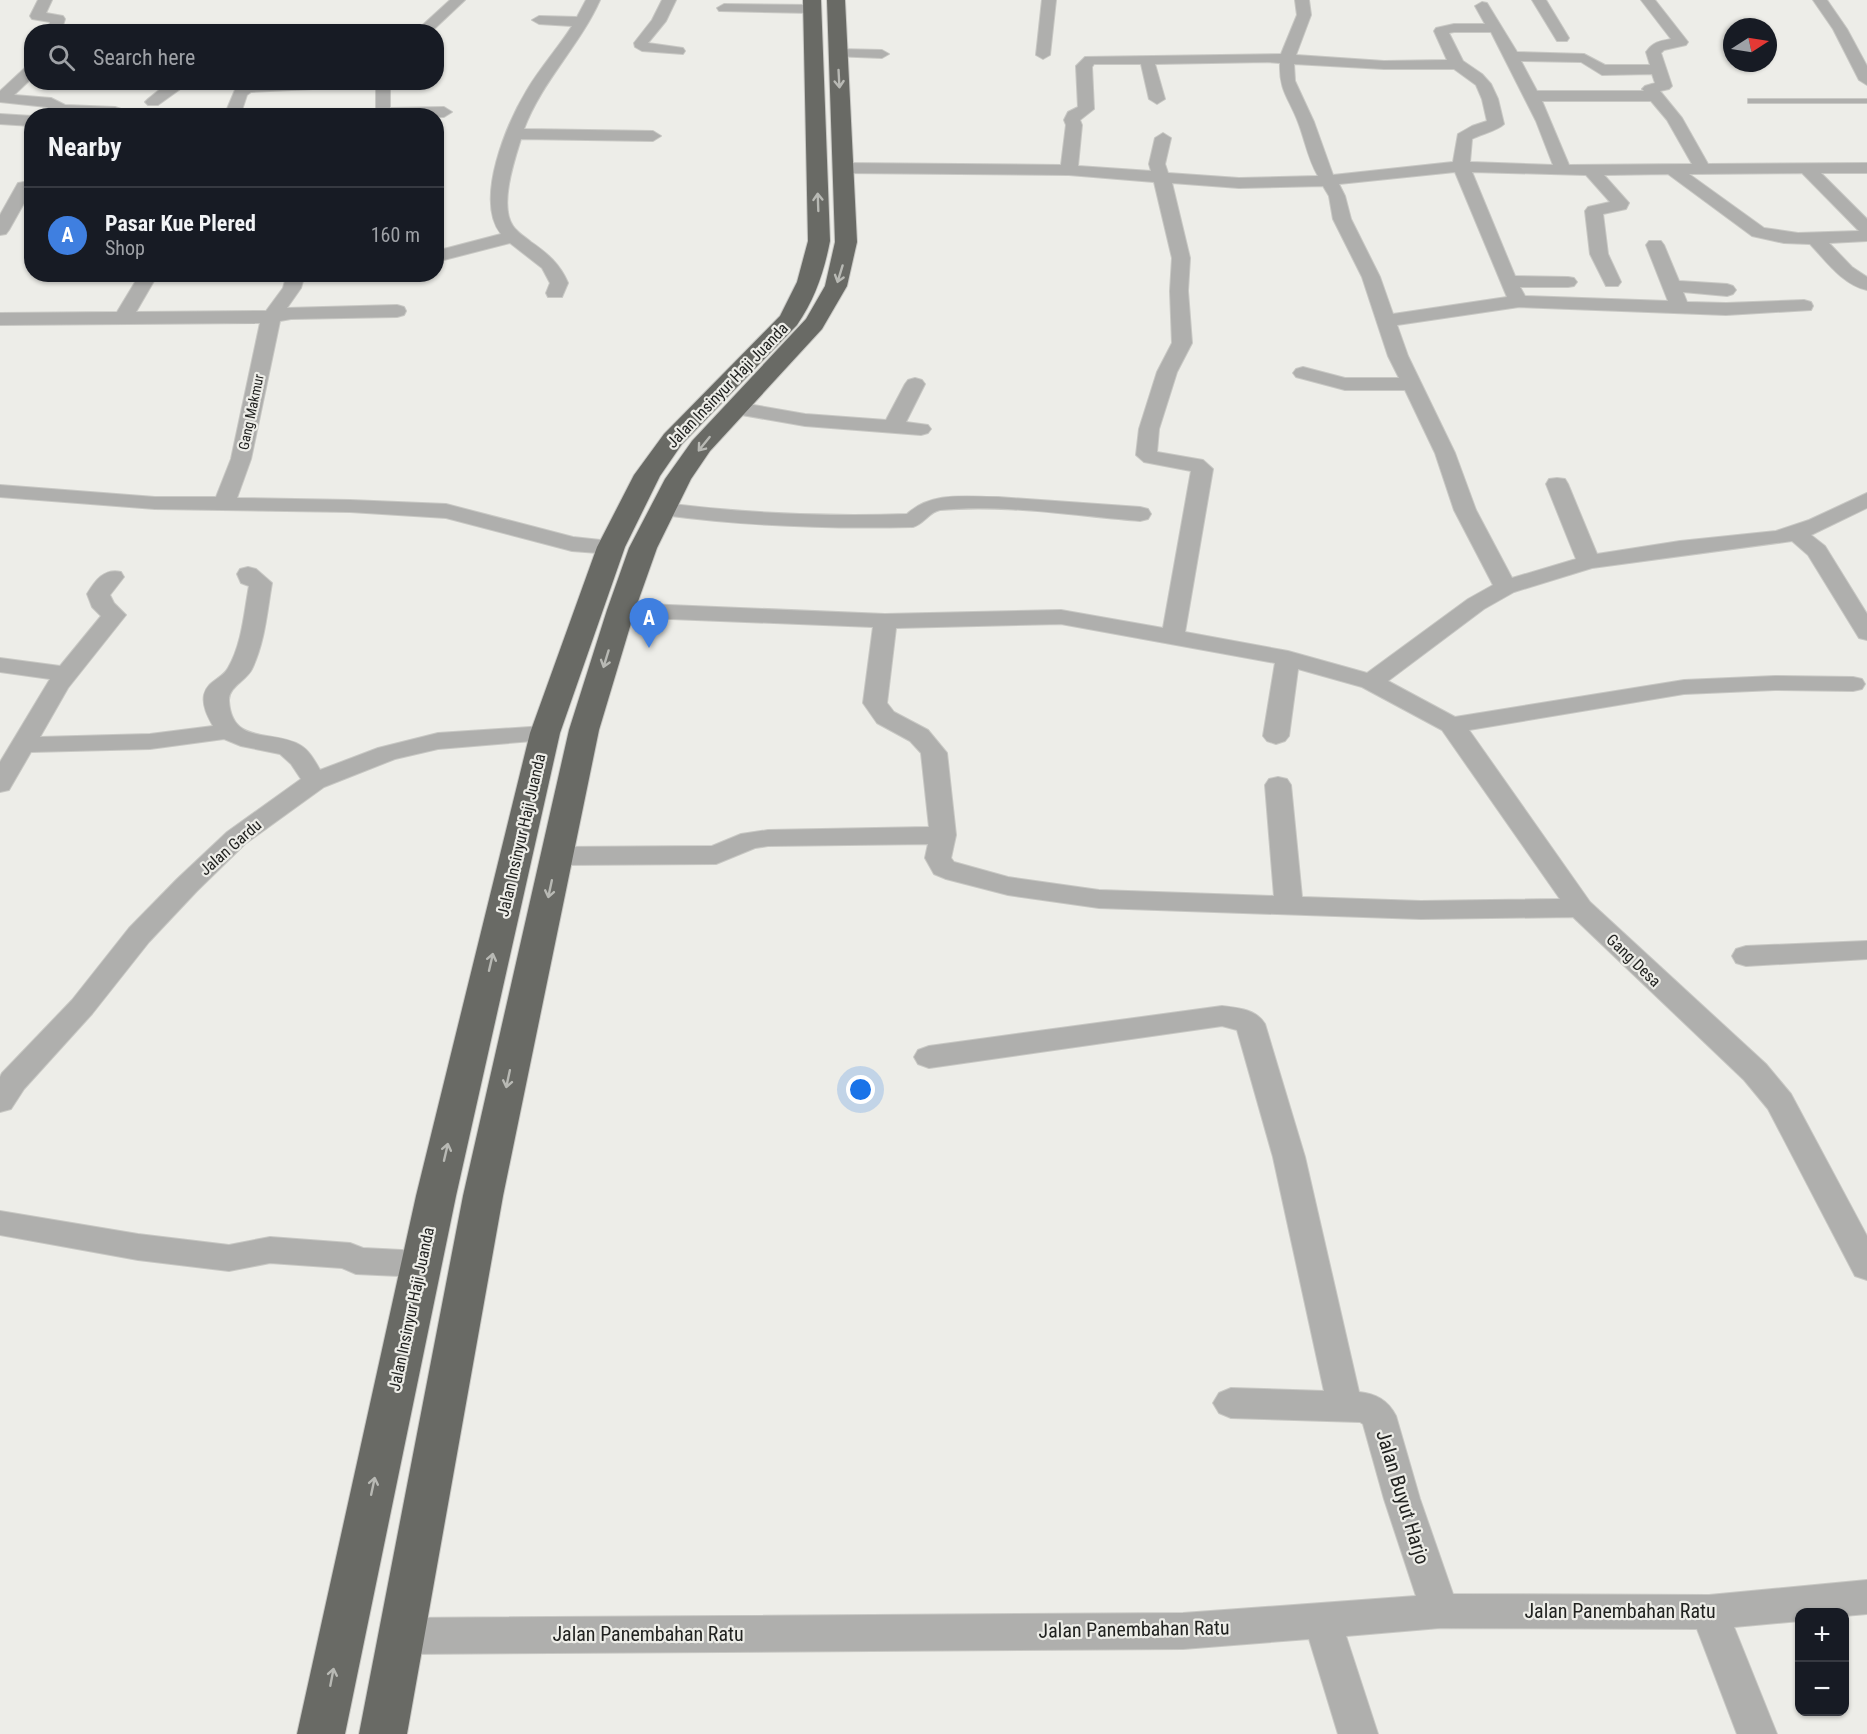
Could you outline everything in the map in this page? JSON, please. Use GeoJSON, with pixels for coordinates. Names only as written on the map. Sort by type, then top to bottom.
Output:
{"type":"FeatureCollection","features":[{"type":"Feature","properties":{"kind":"highway","name":"Jalan Insinyur Haji Juanda"},"geometry":{"type":"LineString","coordinates":[[383,1734],[483,1196],[584,730],[621,610],[643,548],[678,479],[701,446],[736,408],[842,271],[846,242],[836,0]]}},
{"type":"Feature","properties":{"kind":"highway","name":"Jalan Insinyur Haji Juanda"},"geometry":{"type":"LineString","coordinates":[[321,1734],[436,1196],[545,733],[611,547],[647,475],[673,439],[809,312],[819,241],[812,4]]}},
{"type":"Feature","properties":{"kind":"highway"},"geometry":{"type":"LineString","coordinates":[[436,1196],[483,1196]]}},
{"type":"Feature","properties":{"kind":"street"},"geometry":{"type":"LineString","coordinates":[[45,0],[38,16],[58,19],[56,24]]}},
{"type":"Feature","properties":{"kind":"street"},"geometry":{"type":"LineString","coordinates":[[431,24],[458,0]]}},
{"type":"Feature","properties":{"kind":"street"},"geometry":{"type":"LineString","coordinates":[[555,293],[559,283],[554,272],[539,255],[508,230],[499,207],[501,184],[514,134],[541,80],[583,22],[592,0]]}},
{"type":"Feature","properties":{"kind":"street"},"geometry":{"type":"LineString","coordinates":[[669,0],[659,21],[641,43],[642,47],[678,51]]}},
{"type":"Feature","properties":{"kind":"street"},"geometry":{"type":"LineString","coordinates":[[1042,55],[1050,0]]}},
{"type":"Feature","properties":{"kind":"street"},"geometry":{"type":"LineString","coordinates":[[1302,0],[1304,15],[1287,59],[1287,81],[1306,122],[1312,144],[1337,196],[1342,219],[1371,277],[1398,356],[1445,453],[1465,510],[1506,587]]}},
{"type":"Feature","properties":{"kind":"street"},"geometry":{"type":"LineString","coordinates":[[1539,0],[1562,38]]}},
{"type":"Feature","properties":{"kind":"street"},"geometry":{"type":"LineString","coordinates":[[1648,0],[1681,42],[1656,48],[1653,52],[1664,86],[1650,89],[1674,118],[1703,170]]}},
{"type":"Feature","properties":{"kind":"street"},"geometry":{"type":"LineString","coordinates":[[1820,0],[1840,29],[1867,80]]}},
{"type":"Feature","properties":{"kind":"street"},"geometry":{"type":"LineString","coordinates":[[724,8],[812,4]]}},
{"type":"Feature","properties":{"kind":"street"},"geometry":{"type":"LineString","coordinates":[[1482,6],[1531,96],[1563,170]]}},
{"type":"Feature","properties":{"kind":"street"},"geometry":{"type":"LineString","coordinates":[[539,20],[583,22]]}},
{"type":"Feature","properties":{"kind":"street"},"geometry":{"type":"LineString","coordinates":[[1496,28],[1454,28],[1441,31],[1457,64],[1477,77],[1490,99],[1496,124],[1478,129],[1464,137],[1461,167],[1519,301]]}},
{"type":"Feature","properties":{"kind":"street"},"geometry":{"type":"LineString","coordinates":[[1851,52],[1867,53]]}},
{"type":"Feature","properties":{"kind":"street"},"geometry":{"type":"LineString","coordinates":[[837,53],[882,54]]}},
{"type":"Feature","properties":{"kind":"street"},"geometry":{"type":"LineString","coordinates":[[1511,56],[1584,58],[1602,70],[1658,69]]}},
{"type":"Feature","properties":{"kind":"street"},"geometry":{"type":"LineString","coordinates":[[1069,170],[1074,131],[1072,118],[1086,108],[1085,62],[1090,60],[1287,59],[1384,65],[1457,64]]}},
{"type":"Feature","properties":{"kind":"street"},"geometry":{"type":"LineString","coordinates":[[1147,60],[1157,99]]}},
{"type":"Feature","properties":{"kind":"street"},"geometry":{"type":"LineString","coordinates":[[24,76],[3,96],[3,99],[51,103],[57,108]]}},
{"type":"Feature","properties":{"kind":"street"},"geometry":{"type":"LineString","coordinates":[[153,102],[167,90]]}},
{"type":"Feature","properties":{"kind":"street"},"geometry":{"type":"LineString","coordinates":[[235,108],[242,90]]}},
{"type":"Feature","properties":{"kind":"street"},"geometry":{"type":"LineString","coordinates":[[382,108],[384,90]]}},
{"type":"Feature","properties":{"kind":"street"},"geometry":{"type":"LineString","coordinates":[[1531,96],[1656,96]]}},
{"type":"Feature","properties":{"kind":"street"},"geometry":{"type":"LineString","coordinates":[[0,119],[24,120]]}},
{"type":"Feature","properties":{"kind":"street"},"geometry":{"type":"LineString","coordinates":[[514,134],[653,136]]}},
{"type":"Feature","properties":{"kind":"street"},"geometry":{"type":"LineString","coordinates":[[1163,138],[1157,164],[1167,194],[1181,258],[1179,291],[1182,343],[1167,372],[1149,429],[1146,455],[1151,458],[1196,464],[1202,469],[1173,636]]}},
{"type":"Feature","properties":{"kind":"street"},"geometry":{"type":"LineString","coordinates":[[843,168],[1069,170],[1239,183],[1328,180],[1461,167],[1592,171],[1867,168]]}},
{"type":"Feature","properties":{"kind":"street"},"geometry":{"type":"LineString","coordinates":[[1807,169],[1867,229]]}},
{"type":"Feature","properties":{"kind":"street"},"geometry":{"type":"LineString","coordinates":[[1673,170],[1758,232],[1770,236],[1867,236]]}},
{"type":"Feature","properties":{"kind":"street"},"geometry":{"type":"LineString","coordinates":[[1592,171],[1620,203],[1620,205],[1594,211],[1599,254],[1612,282]]}},
{"type":"Feature","properties":{"kind":"street"},"geometry":{"type":"LineString","coordinates":[[4,188],[24,186]]}},
{"type":"Feature","properties":{"kind":"street"},"geometry":{"type":"LineString","coordinates":[[0,230],[24,192]]}},
{"type":"Feature","properties":{"kind":"street"},"geometry":{"type":"LineString","coordinates":[[444,254],[508,230]]}},
{"type":"Feature","properties":{"kind":"street"},"geometry":{"type":"LineString","coordinates":[[1813,237],[1846,270],[1867,285]]}},
{"type":"Feature","properties":{"kind":"street"},"geometry":{"type":"LineString","coordinates":[[1655,245],[1680,307]]}},
{"type":"Feature","properties":{"kind":"street"},"geometry":{"type":"LineString","coordinates":[[1508,280],[1568,282]]}},
{"type":"Feature","properties":{"kind":"street"},"geometry":{"type":"LineString","coordinates":[[124,318],[144,282]]}},
{"type":"Feature","properties":{"kind":"street"},"geometry":{"type":"LineString","coordinates":[[271,317],[292,288],[294,282]]}},
{"type":"Feature","properties":{"kind":"street"},"geometry":{"type":"LineString","coordinates":[[1673,286],[1727,290]]}},
{"type":"Feature","properties":{"kind":"street"},"geometry":{"type":"LineString","coordinates":[[1385,321],[1519,301],[1726,309],[1804,306]]}},
{"type":"Feature","properties":{"kind":"street"},"geometry":{"type":"LineString","coordinates":[[0,319],[271,317],[291,313],[398,311]]}},
{"type":"Feature","properties":{"kind":"street","name":"Gang Makmur"},"geometry":{"type":"LineString","coordinates":[[224,505],[241,459],[271,317]]}},
{"type":"Feature","properties":{"kind":"street"},"geometry":{"type":"LineString","coordinates":[[1303,373],[1345,384],[1412,384]]}},
{"type":"Feature","properties":{"kind":"street"},"geometry":{"type":"LineString","coordinates":[[893,427],[915,384]]}},
{"type":"Feature","properties":{"kind":"street"},"geometry":{"type":"LineString","coordinates":[[736,408],[805,420],[921,429]]}},
{"type":"Feature","properties":{"kind":"street"},"geometry":{"type":"LineString","coordinates":[[1557,484],[1589,562]]}},
{"type":"Feature","properties":{"kind":"street"},"geometry":{"type":"LineString","coordinates":[[0,491],[155,503],[350,506],[446,512],[471,516],[572,544],[611,547]]}},
{"type":"Feature","properties":{"kind":"street"},"geometry":{"type":"LineString","coordinates":[[1371,682],[1476,604],[1506,587],[1589,562],[1680,548],[1777,538],[1817,525],[1867,499]]}},
{"type":"Feature","properties":{"kind":"street"},"geometry":{"type":"LineString","coordinates":[[663,509],[727,518],[856,522],[913,520],[927,507],[938,504],[998,503],[1140,514]]}},
{"type":"Feature","properties":{"kind":"street"},"geometry":{"type":"LineString","coordinates":[[1796,533],[1817,551],[1867,633]]}},
{"type":"Feature","properties":{"kind":"street"},"geometry":{"type":"LineString","coordinates":[[226,731],[217,708],[217,693],[222,684],[237,674],[254,627],[261,583],[249,578],[248,574]]}},
{"type":"Feature","properties":{"kind":"street"},"geometry":{"type":"LineString","coordinates":[[0,784],[66,674],[114,615],[104,607],[98,594],[113,577]]}},
{"type":"Feature","properties":{"kind":"street","name":"Gang Desa"},"geometry":{"type":"LineString","coordinates":[[621,610],[885,621],[1061,617],[1288,658],[1371,682],[1450,725],[1580,908],[1755,1072],[1780,1102],[1856,1224],[1867,1267]]}},
{"type":"Feature","properties":{"kind":"street"},"geometry":{"type":"LineString","coordinates":[[885,621],[875,704],[878,713],[888,721],[918,732],[929,742],[934,753],[943,835],[938,858],[944,868],[956,873],[1008,886],[1099,899],[1421,910],[1580,908]]}},
{"type":"Feature","properties":{"kind":"street"},"geometry":{"type":"LineString","coordinates":[[1276,736],[1288,658]]}},
{"type":"Feature","properties":{"kind":"street"},"geometry":{"type":"LineString","coordinates":[[0,665],[66,674]]}},
{"type":"Feature","properties":{"kind":"street"},"geometry":{"type":"LineString","coordinates":[[1450,725],[1684,687],[1775,683],[1853,684]]}},
{"type":"Feature","properties":{"kind":"street"},"geometry":{"type":"LineString","coordinates":[[21,746],[173,741],[226,731],[243,740],[288,749],[295,753],[315,781]]}},
{"type":"Feature","properties":{"kind":"street","name":"Jalan Gardu"},"geometry":{"type":"LineString","coordinates":[[4,1087],[82,1007],[139,935],[196,876],[236,838],[315,781],[387,753],[438,741],[545,733]]}},
{"type":"Feature","properties":{"kind":"street"},"geometry":{"type":"LineString","coordinates":[[1278,785],[1289,906]]}},
{"type":"Feature","properties":{"kind":"street"},"geometry":{"type":"LineString","coordinates":[[557,856],[716,855],[750,840],[768,838],[943,835]]}},
{"type":"Feature","properties":{"kind":"street"},"geometry":{"type":"LineString","coordinates":[[1746,956],[1867,950]]}},
{"type":"Feature","properties":{"kind":"street"},"geometry":{"type":"LineString","coordinates":[[929,1057],[1222,1016],[1238,1018],[1250,1024],[1289,1157],[1345,1408]]}},
{"type":"Feature","properties":{"kind":"street"},"geometry":{"type":"LineString","coordinates":[[0,1223],[138,1247],[229,1258],[270,1250],[350,1256],[356,1260],[421,1264]]}},
{"type":"Feature","properties":{"kind":"street","name":"Jalan Buyut Harjo"},"geometry":{"type":"LineString","coordinates":[[1231,1404],[1370,1409],[1378,1416],[1402,1499],[1440,1611]]}},
{"type":"Feature","properties":{"kind":"street","name":"Jalan Panembahan Ratu"},"geometry":{"type":"LineString","coordinates":[[400,1636],[1183,1631],[1440,1611],[1709,1612],[1867,1597]]}},
{"type":"Feature","properties":{"kind":"street"},"geometry":{"type":"LineString","coordinates":[[1709,1612],[1757,1734]]}},
{"type":"Feature","properties":{"kind":"street"},"geometry":{"type":"LineString","coordinates":[[1322,1620],[1358,1734]]}},
{"type":"Feature","properties":{"kind":"lane"},"geometry":{"type":"LineString","coordinates":[[1751,100],[1867,101]]}},
{"type":"Feature","properties":{"kind":"place","name":"Pasar Kue Plered"},"geometry":{"type":"Point","coordinates":[649,648]}}]}
